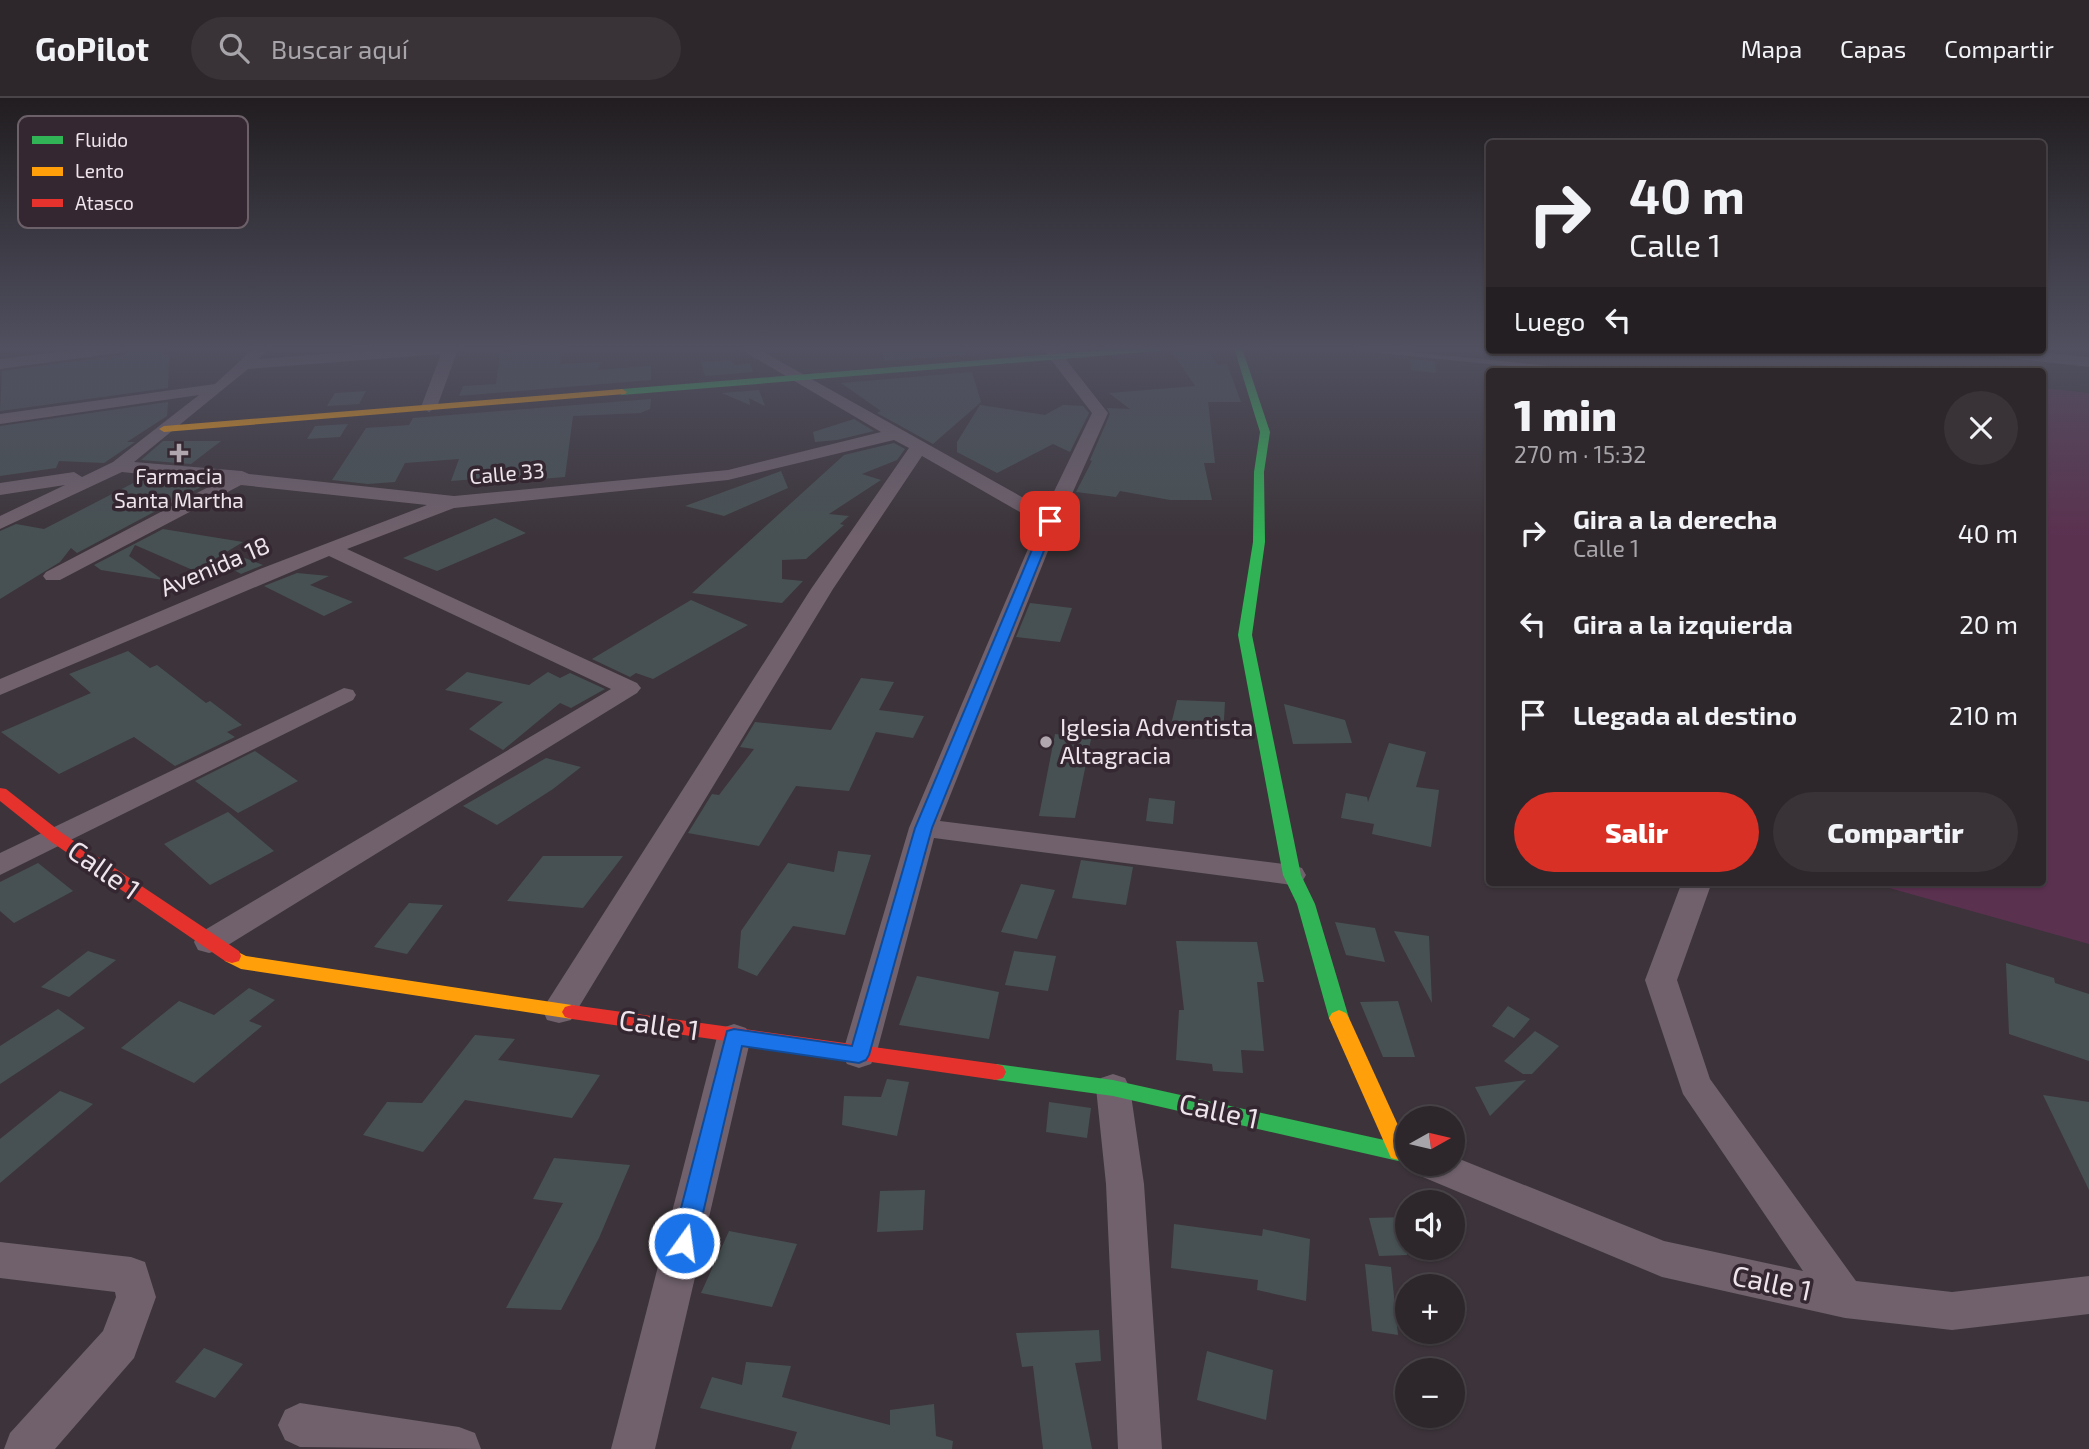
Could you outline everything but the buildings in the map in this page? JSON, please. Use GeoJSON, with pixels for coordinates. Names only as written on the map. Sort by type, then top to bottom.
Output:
{"type":"FeatureCollection","features":[{"type":"Feature","properties":{"kind":"street"},"geometry":{"type":"LineString","coordinates":[[0,419],[56,411]]}},
{"type":"Feature","properties":{"kind":"street"},"geometry":{"type":"LineString","coordinates":[[0,523],[119,466],[188,411]]}},
{"type":"Feature","properties":{"kind":"street"},"geometry":{"type":"LineString","coordinates":[[164,429],[380,411]]}},
{"type":"Feature","properties":{"kind":"street"},"geometry":{"type":"LineString","coordinates":[[855,411],[1050,521]]}},
{"type":"Feature","properties":{"kind":"street"},"geometry":{"type":"LineString","coordinates":[[859,1055],[923,828],[1050,521],[1099,411]]}},
{"type":"Feature","properties":{"kind":"street"},"geometry":{"type":"LineString","coordinates":[[1258,411],[1265,432],[1259,472],[1259,542],[1245,635],[1292,875],[1306,904],[1339,1018],[1395,1124]]}},
{"type":"Feature","properties":{"kind":"street"},"geometry":{"type":"LineString","coordinates":[[559,1010],[822,589],[908,440]]}},
{"type":"Feature","properties":{"kind":"street","name":"Calle 33"},"geometry":{"type":"LineString","coordinates":[[119,466],[242,477],[454,502],[728,475],[908,440]]}},
{"type":"Feature","properties":{"kind":"street"},"geometry":{"type":"LineString","coordinates":[[0,489],[101,474]]}},
{"type":"Feature","properties":{"kind":"street"},"geometry":{"type":"LineString","coordinates":[[53,576],[242,477]]}},
{"type":"Feature","properties":{"kind":"street","name":"Avenida 18"},"geometry":{"type":"LineString","coordinates":[[0,688],[328,548],[454,502]]}},
{"type":"Feature","properties":{"kind":"street"},"geometry":{"type":"LineString","coordinates":[[209,942],[629,688],[328,548]]}},
{"type":"Feature","properties":{"kind":"street"},"geometry":{"type":"LineString","coordinates":[[0,865],[344,695]]}},
{"type":"Feature","properties":{"kind":"street","name":"Calle 1"},"geometry":{"type":"LineString","coordinates":[[0,793],[57,837],[241,962],[734,1037],[1113,1088],[1395,1152]]}},
{"type":"Feature","properties":{"kind":"street"},"geometry":{"type":"LineString","coordinates":[[923,828],[1292,875]]}},
{"type":"Feature","properties":{"kind":"street"},"geometry":{"type":"LineString","coordinates":[[1696,886],[1661,980],[1695,1084],[1845,1299]]}},
{"type":"Feature","properties":{"kind":"street"},"geometry":{"type":"LineString","coordinates":[[634,1449],[734,1037]]}},
{"type":"Feature","properties":{"kind":"street"},"geometry":{"type":"LineString","coordinates":[[1113,1088],[1125,1184],[1140,1449]]}},
{"type":"Feature","properties":{"kind":"street","name":"Calle 1"},"geometry":{"type":"LineString","coordinates":[[1461,1176],[1662,1259],[1845,1299],[1952,1311],[2089,1295]]}},
{"type":"Feature","properties":{"kind":"street"},"geometry":{"type":"LineString","coordinates":[[0,1260],[65,1270],[131,1275],[136,1297],[119,1344],[26,1449]]}},
{"type":"Feature","properties":{"kind":"street"},"geometry":{"type":"LineString","coordinates":[[300,1425],[459,1449]]}},
{"type":"Feature","properties":{"kind":"shaded area"},"geometry":{"type":"Polygon","coordinates":[[[2046,411],[2089,411],[2089,944],[1882,886],[2046,886],[2046,411]]]}},
{"type":"Feature","properties":{"kind":"traffic: fast"},"geometry":{"type":"LineString","coordinates":[[1258,411],[1265,432],[1259,472],[1259,542],[1245,635],[1292,875],[1306,904],[1339,1018]]}},
{"type":"Feature","properties":{"kind":"traffic: fast"},"geometry":{"type":"LineString","coordinates":[[996,1072],[1113,1088],[1395,1151]]}},
{"type":"Feature","properties":{"kind":"traffic: slow"},"geometry":{"type":"LineString","coordinates":[[164,429],[386,411]]}},
{"type":"Feature","properties":{"kind":"traffic: slow"},"geometry":{"type":"LineString","coordinates":[[232,956],[241,962],[572,1012]]}},
{"type":"Feature","properties":{"kind":"traffic: slow"},"geometry":{"type":"LineString","coordinates":[[1339,1018],[1395,1142]]}},
{"type":"Feature","properties":{"kind":"traffic: jam"},"geometry":{"type":"LineString","coordinates":[[0,793],[56,837],[232,956]]}},
{"type":"Feature","properties":{"kind":"traffic: jam"},"geometry":{"type":"LineString","coordinates":[[572,1012],[996,1072]]}},
{"type":"Feature","properties":{"kind":"place","name":"Farmacia Santa Martha"},"geometry":{"type":"Point","coordinates":[179,453]}},
{"type":"Feature","properties":{"kind":"place","name":"Iglesia Adventista Altagracia"},"geometry":{"type":"Point","coordinates":[1046,742]}},
{"type":"Feature","properties":{"kind":"route"},"geometry":{"type":"LineString","coordinates":[[684,1243],[734,1037],[859,1055],[923,828],[1050,521]]}}]}
